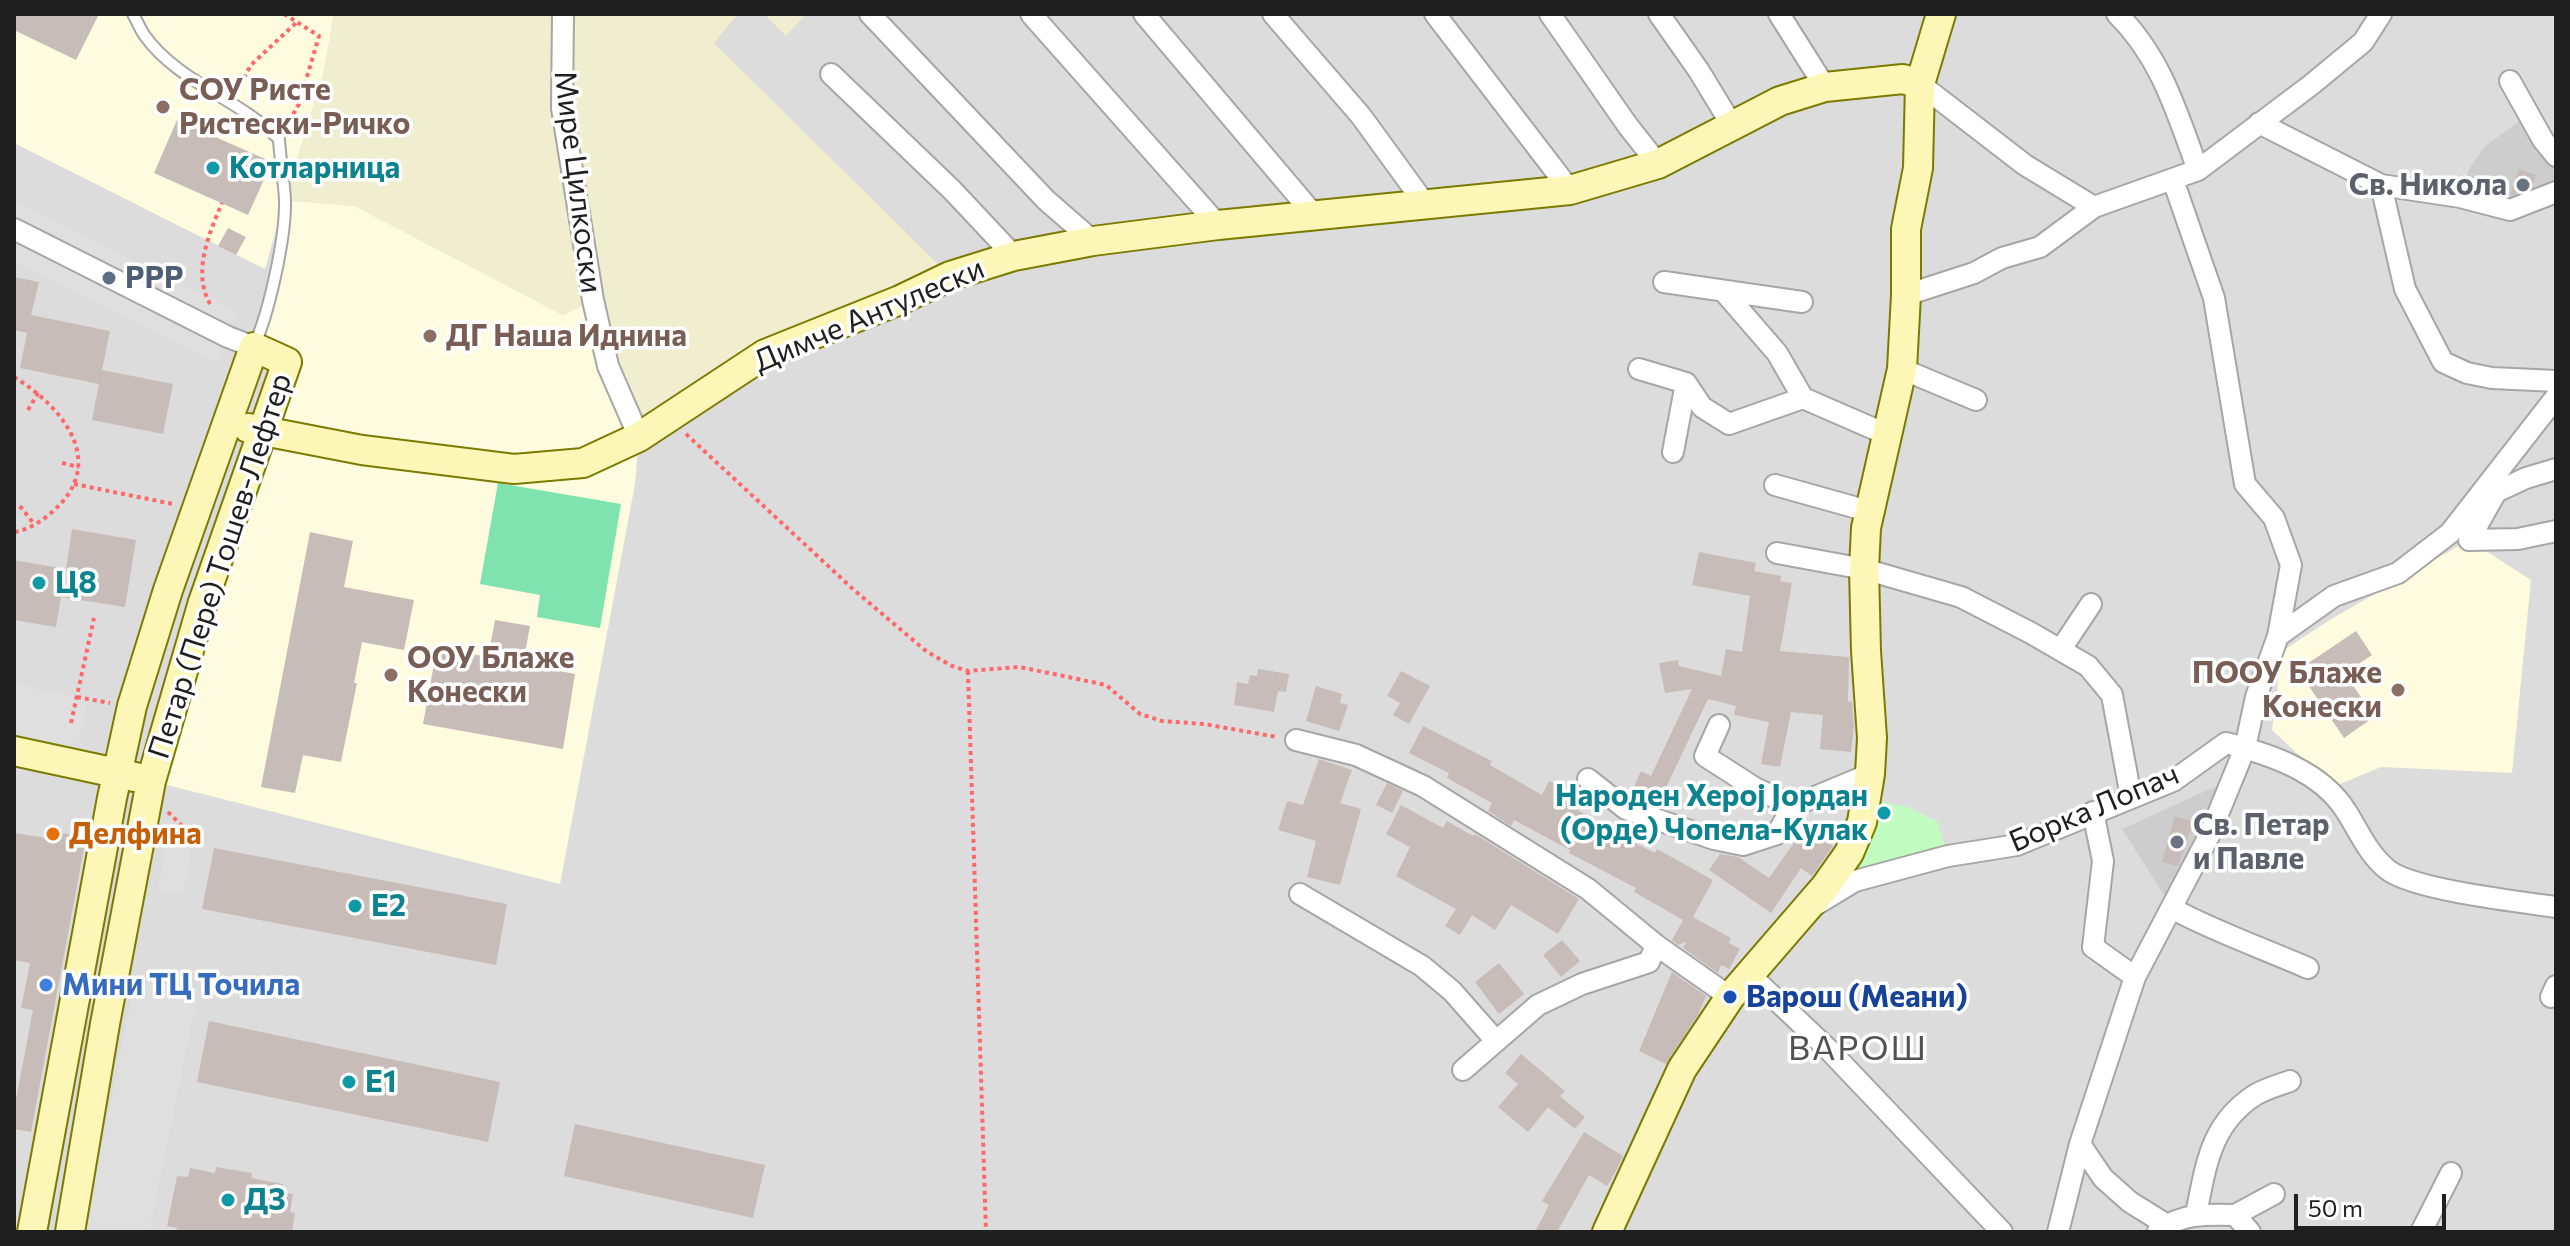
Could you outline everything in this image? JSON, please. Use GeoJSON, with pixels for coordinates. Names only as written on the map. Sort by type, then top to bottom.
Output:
{"type":"FeatureCollection","features":[{"type":"Feature","properties":{"kind":"street","name":"Мире Цилкоски"},"geometry":{"type":"LineString","coordinates":[[563,14],[562,108],[593,300],[608,366],[639,437]]}},
{"type":"Feature","properties":{"kind":"street"},"geometry":{"type":"LineString","coordinates":[[870,14],[1046,200],[1093,241]]}},
{"type":"Feature","properties":{"kind":"street"},"geometry":{"type":"LineString","coordinates":[[1031,14],[1218,225]]}},
{"type":"Feature","properties":{"kind":"street"},"geometry":{"type":"LineString","coordinates":[[1144,14],[1315,216]]}},
{"type":"Feature","properties":{"kind":"street"},"geometry":{"type":"LineString","coordinates":[[1273,14],[1361,116],[1425,204]]}},
{"type":"Feature","properties":{"kind":"street"},"geometry":{"type":"LineString","coordinates":[[1435,14],[1570,190]]}},
{"type":"Feature","properties":{"kind":"street"},"geometry":{"type":"LineString","coordinates":[[1550,14],[1658,164]]}},
{"type":"Feature","properties":{"kind":"street"},"geometry":{"type":"LineString","coordinates":[[1659,14],[1733,127]]}},
{"type":"Feature","properties":{"kind":"street"},"geometry":{"type":"LineString","coordinates":[[1779,14],[1825,87]]}},
{"type":"Feature","properties":{"kind":"street"},"geometry":{"type":"LineString","coordinates":[[1607,1232],[1682,1069],[1730,997],[1751,976],[1849,853],[1862,822],[1872,738],[1864,569],[1868,511],[1902,369],[1906,229],[1918,168],[1920,84],[1941,14]]}},
{"type":"Feature","properties":{"kind":"street"},"geometry":{"type":"LineString","coordinates":[[2117,14],[2138,35],[2169,90],[2198,170]]}},
{"type":"Feature","properties":{"kind":"street"},"geometry":{"type":"LineString","coordinates":[[1906,295],[1974,273],[2002,258],[2040,247],[2094,207],[2198,170],[2363,42],[2381,14]]}},
{"type":"Feature","properties":{"kind":"street","name":"Димче Антулески"},"geometry":{"type":"LineString","coordinates":[[831,74],[952,190],[1014,256]]}},
{"type":"Feature","properties":{"kind":"street","name":"Димче Антулески"},"geometry":{"type":"LineString","coordinates":[[226,423],[264,433],[362,450],[514,469],[583,463],[639,437],[765,354],[900,300],[950,276],[1014,256],[1093,241],[1218,225],[1570,190],[1658,164],[1780,101],[1825,87],[1903,79],[1920,84]]}},
{"type":"Feature","properties":{"kind":"street"},"geometry":{"type":"LineString","coordinates":[[2510,81],[2543,140],[2556,156]]}},
{"type":"Feature","properties":{"kind":"street"},"geometry":{"type":"LineString","coordinates":[[1920,84],[2025,165],[2094,207]]}},
{"type":"Feature","properties":{"kind":"street"},"geometry":{"type":"LineString","coordinates":[[2259,123],[2381,185],[2460,197],[2510,210],[2556,192]]}},
{"type":"Feature","properties":{"kind":"street"},"geometry":{"type":"LineString","coordinates":[[2173,180],[2214,298],[2245,484],[2274,518],[2291,565],[2278,636]]}},
{"type":"Feature","properties":{"kind":"street"},"geometry":{"type":"LineString","coordinates":[[2381,185],[2405,289],[2443,362],[2467,373],[2492,378],[2556,381]]}},
{"type":"Feature","properties":{"kind":"street"},"geometry":{"type":"LineString","coordinates":[[14,229],[241,342]]}},
{"type":"Feature","properties":{"kind":"street"},"geometry":{"type":"LineString","coordinates":[[1664,282],[1802,302]]}},
{"type":"Feature","properties":{"kind":"street"},"geometry":{"type":"LineString","coordinates":[[1725,293],[1777,353],[1803,398],[1888,435]]}},
{"type":"Feature","properties":{"kind":"street","name":"Петар (Пере) Тошев-Лефтер"},"geometry":{"type":"LineString","coordinates":[[32,1232],[117,771],[132,706],[226,423],[241,342],[287,362],[203,602],[151,781],[70,1232]]}},
{"type":"Feature","properties":{"kind":"street"},"geometry":{"type":"LineString","coordinates":[[1639,369],[1686,383],[1702,407],[1729,424],[1803,398]]}},
{"type":"Feature","properties":{"kind":"street"},"geometry":{"type":"LineString","coordinates":[[1902,369],[1976,400]]}},
{"type":"Feature","properties":{"kind":"street"},"geometry":{"type":"LineString","coordinates":[[1673,452],[1686,383]]}},
{"type":"Feature","properties":{"kind":"street"},"geometry":{"type":"LineString","coordinates":[[2278,636],[2334,596],[2398,573],[2450,533],[2492,488],[2556,397]]}},
{"type":"Feature","properties":{"kind":"street"},"geometry":{"type":"LineString","coordinates":[[2556,469],[2492,488],[2469,540],[2518,539],[2556,531]]}},
{"type":"Feature","properties":{"kind":"street"},"geometry":{"type":"LineString","coordinates":[[1775,485],[1868,511]]}},
{"type":"Feature","properties":{"kind":"street"},"geometry":{"type":"LineString","coordinates":[[1777,553],[1864,569],[1961,597],[2088,666],[2112,695],[2131,797]]}},
{"type":"Feature","properties":{"kind":"street"},"geometry":{"type":"LineString","coordinates":[[2061,649],[2091,604]]}},
{"type":"Feature","properties":{"kind":"street","name":"Борка Лопач"},"geometry":{"type":"LineString","coordinates":[[2058,1232],[2080,1144],[2135,977],[2209,836],[2245,748],[2256,697],[2278,636]]}},
{"type":"Feature","properties":{"kind":"street"},"geometry":{"type":"LineString","coordinates":[[1719,725],[1705,756],[1755,788],[1793,806]]}},
{"type":"Feature","properties":{"kind":"street"},"geometry":{"type":"LineString","coordinates":[[1296,740],[1356,755],[1423,786],[1588,889],[1656,945],[1730,997]]}},
{"type":"Feature","properties":{"kind":"street","name":"Борка Лопач"},"geometry":{"type":"LineString","coordinates":[[1803,913],[1855,881],[1948,856],[2017,845],[2173,781],[2226,743],[2245,748]]}},
{"type":"Feature","properties":{"kind":"street"},"geometry":{"type":"LineString","coordinates":[[2245,748],[2306,772],[2344,807],[2370,854],[2391,873],[2423,884],[2556,907]]}},
{"type":"Feature","properties":{"kind":"street"},"geometry":{"type":"LineString","coordinates":[[14,751],[117,771],[151,781]]}},
{"type":"Feature","properties":{"kind":"street"},"geometry":{"type":"LineString","coordinates":[[1588,779],[1626,809],[1676,827],[1743,845],[1777,834],[1793,806],[1870,774]]}},
{"type":"Feature","properties":{"kind":"street"},"geometry":{"type":"LineString","coordinates":[[2093,812],[2103,861],[2093,947],[2135,977]]}},
{"type":"Feature","properties":{"kind":"street"},"geometry":{"type":"LineString","coordinates":[[1300,894],[1422,966],[1452,991],[1496,1041]]}},
{"type":"Feature","properties":{"kind":"street"},"geometry":{"type":"LineString","coordinates":[[2173,909],[2213,931],[2249,942],[2308,968]]}},
{"type":"Feature","properties":{"kind":"street"},"geometry":{"type":"LineString","coordinates":[[1463,1070],[1538,1005],[1582,984],[1649,962],[1656,945]]}},
{"type":"Feature","properties":{"kind":"street"},"geometry":{"type":"LineString","coordinates":[[1751,976],[1828,1049],[2002,1232]]}},
{"type":"Feature","properties":{"kind":"street"},"geometry":{"type":"LineString","coordinates":[[2196,1214],[2209,1151],[2224,1122],[2256,1094],[2290,1081]]}},
{"type":"Feature","properties":{"kind":"street"},"geometry":{"type":"LineString","coordinates":[[2080,1144],[2103,1178],[2162,1228],[2196,1214],[2235,1215],[2274,1194]]}},
{"type":"Feature","properties":{"kind":"street"},"geometry":{"type":"LineString","coordinates":[[2421,1232],[2451,1173]]}},
{"type":"Feature","properties":{"kind":"street"},"geometry":{"type":"LineString","coordinates":[[2235,1215],[2250,1232]]}},
{"type":"Feature","properties":{"kind":"lane"},"geometry":{"type":"LineString","coordinates":[[133,14],[145,37],[179,69],[230,100],[268,127],[279,139],[285,200],[283,226],[264,325],[241,342]]}},
{"type":"Feature","properties":{"kind":"path"},"geometry":{"type":"LineString","coordinates":[[279,139],[299,104],[319,36],[284,14]]}},
{"type":"Feature","properties":{"kind":"path"},"geometry":{"type":"LineString","coordinates":[[230,100],[251,65],[298,21]]}},
{"type":"Feature","properties":{"kind":"path"},"geometry":{"type":"LineString","coordinates":[[222,203],[206,240],[203,263],[205,296],[241,342]]}},
{"type":"Feature","properties":{"kind":"path"},"geometry":{"type":"LineString","coordinates":[[14,377],[38,393],[69,427],[79,448],[79,467],[74,484],[62,503],[34,524],[14,532]]}},
{"type":"Feature","properties":{"kind":"path"},"geometry":{"type":"LineString","coordinates":[[28,410],[38,393]]}},
{"type":"Feature","properties":{"kind":"path"},"geometry":{"type":"LineString","coordinates":[[668,418],[854,590],[926,651],[952,666],[968,671],[1019,667],[1106,685],[1140,714],[1162,721],[1204,724],[1296,740]]}},
{"type":"Feature","properties":{"kind":"path"},"geometry":{"type":"LineString","coordinates":[[62,463],[79,467]]}},
{"type":"Feature","properties":{"kind":"path"},"geometry":{"type":"LineString","coordinates":[[74,484],[196,509]]}},
{"type":"Feature","properties":{"kind":"path"},"geometry":{"type":"LineString","coordinates":[[20,506],[34,524]]}},
{"type":"Feature","properties":{"kind":"path"},"geometry":{"type":"LineString","coordinates":[[71,723],[94,618]]}},
{"type":"Feature","properties":{"kind":"path"},"geometry":{"type":"LineString","coordinates":[[968,671],[986,1232]]}},
{"type":"Feature","properties":{"kind":"path"},"geometry":{"type":"LineString","coordinates":[[77,697],[132,706]]}},
{"type":"Feature","properties":{"kind":"path"},"geometry":{"type":"LineString","coordinates":[[166,809],[193,837]]}},
{"type":"Feature","properties":{"kind":"shaded area"},"geometry":{"type":"Polygon","coordinates":[[[14,14],[2556,14],[2556,1232],[14,1232],[14,14]]]}},
{"type":"Feature","properties":{"kind":"shaded area"},"geometry":{"type":"Polygon","coordinates":[[[14,14],[334,14],[324,71],[285,200],[355,206],[563,315],[593,300],[639,437],[635,484],[560,884],[151,781],[287,362],[254,347],[264,325],[283,205],[265,269],[14,143],[14,14]]]}},
{"type":"Feature","properties":{"kind":"shaded area"},"geometry":{"type":"Polygon","coordinates":[[[334,14],[738,14],[714,43],[950,276],[765,354],[639,437],[593,301],[563,315],[355,206],[285,200],[324,71],[334,14]]]}},
{"type":"Feature","properties":{"kind":"shaded area"},"geometry":{"type":"Polygon","coordinates":[[[764,14],[806,14],[786,36],[764,14]]]}},
{"type":"Feature","properties":{"kind":"shaded area"},"geometry":{"type":"Polygon","coordinates":[[[2529,114],[2556,156],[2556,192],[2510,210],[2460,197],[2468,171],[2484,147],[2529,114]]]}},
{"type":"Feature","properties":{"kind":"shaded area","name":"РРР"},"geometry":{"type":"Polygon","coordinates":[[[14,201],[238,312],[216,363],[14,261],[14,201]]]}},
{"type":"Feature","properties":{"kind":"shaded area","name":"ПООУ Блаже Конески"},"geometry":{"type":"Polygon","coordinates":[[[2469,540],[2531,580],[2512,773],[2381,767],[2333,787],[2272,730],[2282,651],[2469,540]]]}},
{"type":"Feature","properties":{"kind":"shaded area"},"geometry":{"type":"Polygon","coordinates":[[[14,684],[87,699],[77,750],[14,737],[14,684]]]}},
{"type":"Feature","properties":{"kind":"shaded area"},"geometry":{"type":"Polygon","coordinates":[[[2232,779],[2173,909],[2122,829],[2232,779]]]}},
{"type":"Feature","properties":{"kind":"shaded area"},"geometry":{"type":"Polygon","coordinates":[[[169,835],[193,837],[183,891],[158,890],[169,835]]]}},
{"type":"Feature","properties":{"kind":"shaded area"},"geometry":{"type":"Polygon","coordinates":[[[136,978],[198,991],[149,1232],[84,1232],[136,978]]]}},
{"type":"Feature","properties":{"kind":"green space"},"geometry":{"type":"Polygon","coordinates":[[[498,483],[621,504],[600,628],[537,617],[540,595],[480,584],[498,483]]]}},
{"type":"Feature","properties":{"kind":"green space"},"geometry":{"type":"Polygon","coordinates":[[[1866,799],[1908,807],[1937,821],[1948,856],[1825,887],[1866,799]]]}},
{"type":"Feature","properties":{"kind":"building"},"geometry":{"type":"Polygon","coordinates":[[[14,14],[99,14],[76,60],[14,30],[14,14]]]}},
{"type":"Feature","properties":{"kind":"building","name":"Котларница"},"geometry":{"type":"Polygon","coordinates":[[[177,120],[272,162],[248,215],[154,173],[177,120]]]}},
{"type":"Feature","properties":{"kind":"building","name":"Св. Никола"},"geometry":{"type":"Polygon","coordinates":[[[2519,169],[2536,175],[2532,187],[2512,195],[2510,194],[2519,169]]]}},
{"type":"Feature","properties":{"kind":"building"},"geometry":{"type":"Polygon","coordinates":[[[228,228],[246,237],[236,255],[218,246],[228,228]]]}},
{"type":"Feature","properties":{"kind":"building"},"geometry":{"type":"Polygon","coordinates":[[[14,277],[39,282],[31,315],[110,331],[102,370],[173,384],[163,434],[92,420],[99,384],[20,368],[27,333],[14,330],[14,277]]]}},
{"type":"Feature","properties":{"kind":"building"},"geometry":{"type":"Polygon","coordinates":[[[72,529],[136,540],[125,607],[61,597],[56,627],[14,620],[14,560],[66,569],[72,529]]]}},
{"type":"Feature","properties":{"kind":"building"},"geometry":{"type":"Polygon","coordinates":[[[310,532],[353,541],[344,587],[414,600],[404,650],[362,642],[341,762],[303,755],[295,793],[261,787],[310,532]]]}},
{"type":"Feature","properties":{"kind":"building"},"geometry":{"type":"Polygon","coordinates":[[[1699,552],[1756,563],[1754,571],[1781,576],[1780,581],[1792,583],[1780,651],[1849,657],[1848,701],[1852,702],[1854,726],[1851,752],[1820,749],[1823,715],[1791,712],[1780,767],[1761,764],[1769,722],[1734,715],[1736,706],[1708,699],[1662,796],[1650,791],[1646,800],[1631,793],[1641,771],[1651,776],[1692,689],[1665,693],[1659,663],[1678,660],[1679,666],[1721,676],[1726,649],[1742,652],[1750,596],[1692,585],[1699,552]]]}},
{"type":"Feature","properties":{"kind":"building"},"geometry":{"type":"Polygon","coordinates":[[[495,620],[530,626],[523,664],[575,674],[563,749],[423,724],[437,648],[488,657],[495,620]]]}},
{"type":"Feature","properties":{"kind":"building"},"geometry":{"type":"Polygon","coordinates":[[[2356,631],[2372,655],[2345,673],[2374,717],[2344,738],[2298,670],[2356,631]]]}},
{"type":"Feature","properties":{"kind":"building"},"geometry":{"type":"Polygon","coordinates":[[[1258,669],[1289,674],[1286,692],[1278,691],[1274,712],[1234,705],[1237,682],[1248,684],[1250,675],[1257,676],[1258,669]]]}},
{"type":"Feature","properties":{"kind":"building"},"geometry":{"type":"Polygon","coordinates":[[[1401,671],[1430,686],[1409,724],[1393,715],[1400,703],[1387,696],[1401,671]]]}},
{"type":"Feature","properties":{"kind":"building"},"geometry":{"type":"Polygon","coordinates":[[[1316,686],[1342,694],[1340,703],[1348,705],[1339,731],[1306,721],[1316,686]]]}},
{"type":"Feature","properties":{"kind":"building"},"geometry":{"type":"Polygon","coordinates":[[[1423,726],[1492,761],[1490,765],[1542,795],[1549,781],[1572,792],[1566,803],[1623,837],[1655,853],[1657,849],[1713,880],[1693,917],[1731,938],[1729,943],[1740,949],[1729,969],[1721,965],[1718,973],[1683,948],[1686,942],[1678,945],[1672,940],[1683,920],[1634,892],[1636,888],[1514,820],[1511,826],[1488,811],[1492,803],[1447,778],[1449,773],[1409,753],[1423,726]]]}},
{"type":"Feature","properties":{"kind":"building"},"geometry":{"type":"Polygon","coordinates":[[[1319,759],[1352,770],[1340,803],[1361,809],[1340,885],[1307,877],[1316,841],[1278,830],[1287,801],[1303,805],[1319,759]]]}},
{"type":"Feature","properties":{"kind":"building"},"geometry":{"type":"Polygon","coordinates":[[[1387,783],[1403,791],[1392,813],[1376,805],[1387,783]]]}},
{"type":"Feature","properties":{"kind":"building"},"geometry":{"type":"Polygon","coordinates":[[[1401,805],[1443,828],[1447,821],[1473,836],[1475,834],[1579,899],[1558,934],[1511,905],[1495,930],[1472,915],[1460,935],[1445,926],[1456,909],[1396,876],[1410,847],[1386,834],[1401,805]]]}},
{"type":"Feature","properties":{"kind":"building","name":"Св. Петар и Павле"},"geometry":{"type":"Polygon","coordinates":[[[2175,816],[2193,822],[2178,866],[2162,862],[2175,816]]]}},
{"type":"Feature","properties":{"kind":"building"},"geometry":{"type":"Polygon","coordinates":[[[1806,826],[1833,846],[1812,876],[1801,868],[1771,913],[1709,870],[1720,854],[1738,857],[1769,878],[1806,826]]]}},
{"type":"Feature","properties":{"kind":"building","name":"Мини ТЦ Точила"},"geometry":{"type":"Polygon","coordinates":[[[14,833],[60,840],[62,833],[86,837],[31,1132],[14,1129],[14,1110],[33,1010],[21,1008],[30,963],[14,960],[14,833]]]}},
{"type":"Feature","properties":{"kind":"building","name":"Е2"},"geometry":{"type":"Polygon","coordinates":[[[214,848],[507,904],[496,965],[202,909],[214,848]]]}},
{"type":"Feature","properties":{"kind":"building"},"geometry":{"type":"Polygon","coordinates":[[[1562,940],[1580,961],[1561,977],[1543,955],[1562,940]]]}},
{"type":"Feature","properties":{"kind":"building"},"geometry":{"type":"Polygon","coordinates":[[[1499,963],[1524,994],[1499,1014],[1475,982],[1499,963]]]}},
{"type":"Feature","properties":{"kind":"building"},"geometry":{"type":"Polygon","coordinates":[[[1672,972],[1706,996],[1698,1015],[1666,1064],[1639,1051],[1672,972]]]}},
{"type":"Feature","properties":{"kind":"building","name":"Е1"},"geometry":{"type":"Polygon","coordinates":[[[209,1021],[500,1082],[488,1142],[197,1082],[209,1021]]]}},
{"type":"Feature","properties":{"kind":"building"},"geometry":{"type":"Polygon","coordinates":[[[1521,1054],[1565,1091],[1560,1096],[1585,1117],[1575,1129],[1548,1107],[1528,1132],[1498,1107],[1518,1084],[1505,1073],[1521,1054]]]}},
{"type":"Feature","properties":{"kind":"building"},"geometry":{"type":"Polygon","coordinates":[[[575,1124],[765,1165],[753,1218],[564,1176],[575,1124]]]}},
{"type":"Feature","properties":{"kind":"building"},"geometry":{"type":"Polygon","coordinates":[[[1584,1132],[1623,1156],[1617,1169],[1607,1186],[1589,1175],[1557,1232],[1535,1232],[1549,1205],[1542,1201],[1584,1132]]]}},
{"type":"Feature","properties":{"kind":"building","name":"Д3"},"geometry":{"type":"Polygon","coordinates":[[[216,1167],[252,1173],[251,1178],[283,1184],[282,1192],[293,1194],[290,1212],[295,1213],[292,1232],[176,1232],[177,1228],[167,1226],[177,1176],[188,1177],[190,1168],[215,1173],[216,1167]]]}},
{"type":"Feature","properties":{"kind":"place","name":"СОУ Ристе Ристески-Ричко"},"geometry":{"type":"Point","coordinates":[163,107]}},
{"type":"Feature","properties":{"kind":"place","name":"Котларница"},"geometry":{"type":"Point","coordinates":[213,168]}},
{"type":"Feature","properties":{"kind":"place","name":"Св. Никола"},"geometry":{"type":"Point","coordinates":[2523,185]}},
{"type":"Feature","properties":{"kind":"place","name":"РРР"},"geometry":{"type":"Point","coordinates":[109,278]}},
{"type":"Feature","properties":{"kind":"place","name":"ДГ Наша Иднина"},"geometry":{"type":"Point","coordinates":[430,336]}},
{"type":"Feature","properties":{"kind":"place","name":"Ц8"},"geometry":{"type":"Point","coordinates":[39,583]}},
{"type":"Feature","properties":{"kind":"place","name":"ООУ Блаже Конески"},"geometry":{"type":"Point","coordinates":[391,675]}},
{"type":"Feature","properties":{"kind":"place","name":"ПООУ Блаже Конески"},"geometry":{"type":"Point","coordinates":[2398,690]}},
{"type":"Feature","properties":{"kind":"place","name":"Народен Херој Јордан (Орде) Чопела-Кулак"},"geometry":{"type":"Point","coordinates":[1884,813]}},
{"type":"Feature","properties":{"kind":"place","name":"Делфина"},"geometry":{"type":"Point","coordinates":[53,834]}},
{"type":"Feature","properties":{"kind":"place","name":"Св. Петар и Павле"},"geometry":{"type":"Point","coordinates":[2177,842]}},
{"type":"Feature","properties":{"kind":"place","name":"Е2"},"geometry":{"type":"Point","coordinates":[355,906]}},
{"type":"Feature","properties":{"kind":"place","name":"Мини ТЦ Точила"},"geometry":{"type":"Point","coordinates":[46,985]}},
{"type":"Feature","properties":{"kind":"place","name":"Варош (Меани)"},"geometry":{"type":"Point","coordinates":[1730,997]}},
{"type":"Feature","properties":{"kind":"place","name":"Е1"},"geometry":{"type":"Point","coordinates":[349,1082]}},
{"type":"Feature","properties":{"kind":"place","name":"Д3"},"geometry":{"type":"Point","coordinates":[228,1200]}},
{"type":"Feature","properties":{"kind":"district","name":"ВАРОШ"},"geometry":{"type":"Point","coordinates":[1858,1049]}}]}
